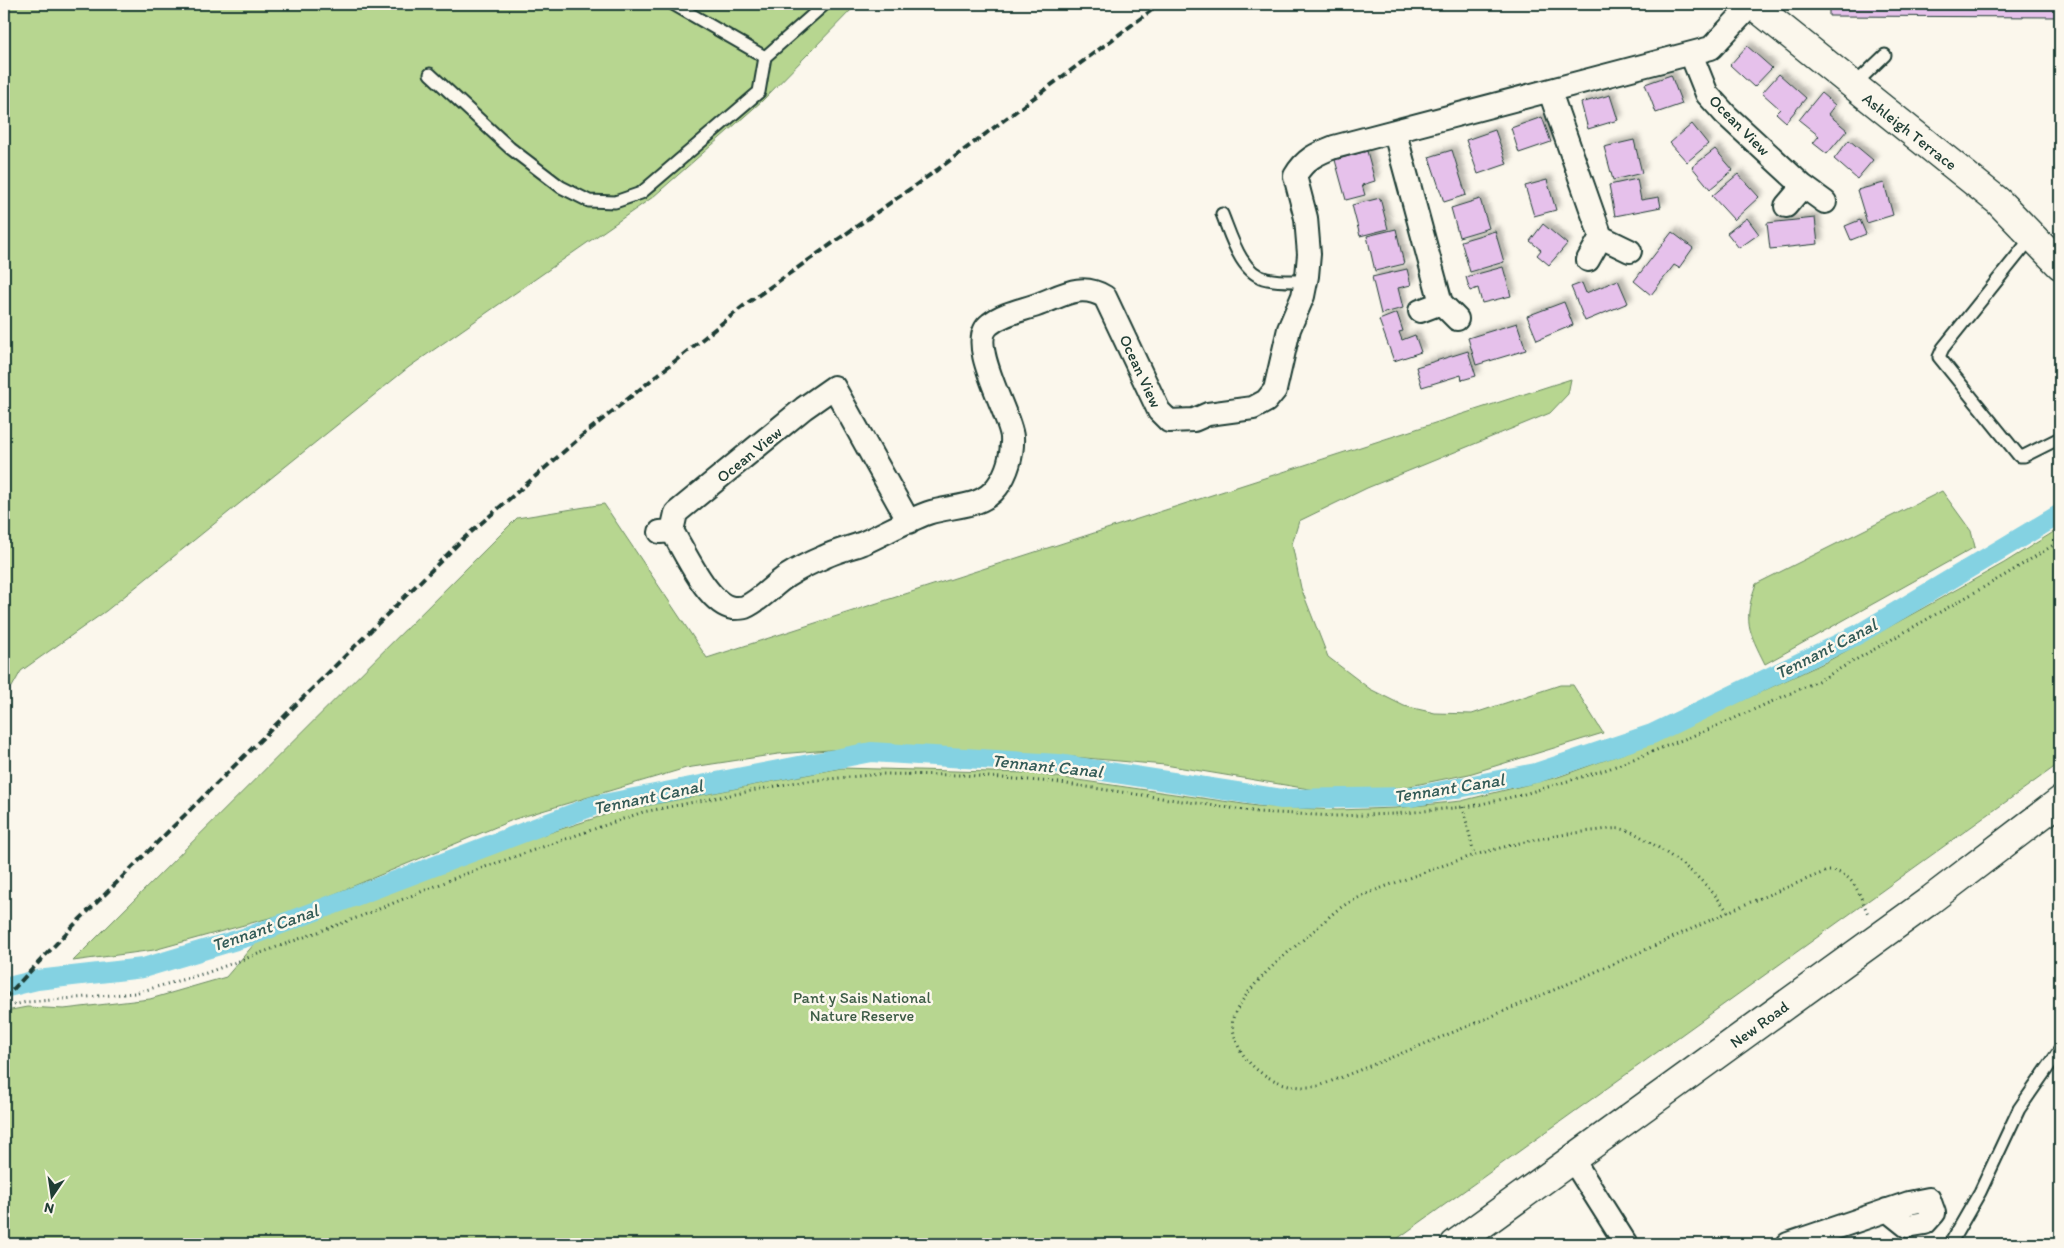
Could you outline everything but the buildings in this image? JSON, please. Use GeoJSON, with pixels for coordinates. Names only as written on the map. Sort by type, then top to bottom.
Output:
{"type":"FeatureCollection","features":[{"type":"Feature","properties":{"kind":"main road","name":"Ashleigh Terrace"},"geometry":{"type":"LineString","coordinates":[[1752,4],[1998,201],[2060,265]]}},
{"type":"Feature","properties":{"kind":"main road","name":"New Road"},"geometry":{"type":"LineString","coordinates":[[1455,1244],[1879,937],[2060,801]]}},
{"type":"Feature","properties":{"kind":"street","name":"Ocean View"},"geometry":{"type":"LineString","coordinates":[[909,522],[834,388],[804,408],[676,513],[666,532],[709,593],[719,603],[733,608],[744,608],[787,576],[825,556],[861,544],[909,522],[929,512],[969,505],[984,498],[996,488],[1006,471],[1011,454],[1012,436],[983,352],[982,337],[988,324],[1011,313],[1040,304],[1070,291],[1095,290],[1106,297],[1159,411],[1169,421],[1194,420],[1208,414],[1254,408],[1266,401],[1276,390],[1289,329],[1303,296],[1306,281],[1309,254],[1306,218],[1295,176],[1302,164],[1312,156],[1334,147],[1395,133],[1711,48],[1752,4]]}},
{"type":"Feature","properties":{"kind":"street","name":"Ocean View"},"geometry":{"type":"LineString","coordinates":[[1691,54],[1707,94],[1726,115],[1803,186],[1825,202]]}},
{"type":"Feature","properties":{"kind":"street"},"geometry":{"type":"LineString","coordinates":[[1550,92],[1601,238],[1630,251]]}},
{"type":"Feature","properties":{"kind":"street"},"geometry":{"type":"LineString","coordinates":[[1395,133],[1441,303],[1456,319]]}},
{"type":"Feature","properties":{"kind":"street"},"geometry":{"type":"LineString","coordinates":[[1786,206],[1803,186]]}},
{"type":"Feature","properties":{"kind":"street"},"geometry":{"type":"LineString","coordinates":[[1588,260],[1601,238]]}},
{"type":"Feature","properties":{"kind":"street"},"geometry":{"type":"LineString","coordinates":[[1420,311],[1441,303]]}},
{"type":"Feature","properties":{"kind":"street"},"geometry":{"type":"LineString","coordinates":[[1573,1160],[1626,1244]]}},
{"type":"Feature","properties":{"kind":"street"},"geometry":{"type":"LineString","coordinates":[[1788,1244],[1887,1210]]}},
{"type":"Feature","properties":{"kind":"lane"},"geometry":{"type":"LineString","coordinates":[[673,4],[765,57]]}},
{"type":"Feature","properties":{"kind":"lane"},"geometry":{"type":"LineString","coordinates":[[430,74],[510,148],[561,186],[589,201],[615,202],[641,193],[759,92],[765,57],[825,4]]}},
{"type":"Feature","properties":{"kind":"lane"},"geometry":{"type":"LineString","coordinates":[[1853,86],[1885,55]]}},
{"type":"Feature","properties":{"kind":"lane"},"geometry":{"type":"LineString","coordinates":[[1222,214],[1240,256],[1256,275],[1272,280],[1306,281]]}},
{"type":"Feature","properties":{"kind":"lane"},"geometry":{"type":"LineString","coordinates":[[2033,235],[1943,348],[1939,357],[2019,456],[2024,456],[2060,438]]}},
{"type":"Feature","properties":{"kind":"lane"},"geometry":{"type":"LineString","coordinates":[[1950,1244],[1980,1192],[2019,1108],[2060,1050]]}},
{"type":"Feature","properties":{"kind":"path"},"geometry":{"type":"LineString","coordinates":[[4,1008],[27,1002],[135,993],[206,973],[359,917],[465,874],[643,812],[797,782],[881,774],[964,776],[1053,782],[1257,812],[1335,816],[1395,814],[1463,807],[1521,795],[1608,769],[1715,727],[1820,680],[2007,574],[2060,540]]}},
{"type":"Feature","properties":{"kind":"path"},"geometry":{"type":"LineString","coordinates":[[1463,807],[1474,854]]}},
{"type":"Feature","properties":{"kind":"path"},"geometry":{"type":"LineString","coordinates":[[1728,912],[1718,898],[1686,865],[1626,829],[1563,834],[1474,854],[1384,887],[1340,908],[1279,961],[1257,984],[1234,1015],[1232,1024],[1238,1049],[1250,1065],[1269,1078],[1307,1088],[1319,1086],[1456,1033],[1603,970],[1728,912],[1827,871],[1839,871],[1849,876],[1879,937]]}},
{"type":"Feature","properties":{"kind":"green space"},"geometry":{"type":"Polygon","coordinates":[[[4,4],[857,4],[762,101],[653,197],[409,367],[106,611],[21,671],[12,687],[4,683],[4,4]]]}},
{"type":"Feature","properties":{"kind":"green space"},"geometry":{"type":"Polygon","coordinates":[[[1571,379],[1568,394],[1550,413],[1367,488],[1299,521],[1292,544],[1301,588],[1328,657],[1370,689],[1404,706],[1435,713],[1472,714],[1560,685],[1573,685],[1603,733],[1469,774],[1400,788],[1327,792],[1165,765],[1039,754],[881,746],[778,754],[686,768],[515,819],[291,912],[154,950],[73,961],[517,518],[604,504],[707,658],[1571,379]]]}},
{"type":"Feature","properties":{"kind":"green space"},"geometry":{"type":"Polygon","coordinates":[[[1942,491],[1971,531],[1975,547],[1765,664],[1751,634],[1749,625],[1750,607],[1756,584],[1942,491]]]}},
{"type":"Feature","properties":{"kind":"green space","name":"Pant y Sais National Nature Reserve"},"geometry":{"type":"Polygon","coordinates":[[[2060,528],[2060,763],[1390,1244],[4,1244],[4,1014],[6,1011],[27,1007],[64,1009],[150,999],[226,977],[255,943],[496,850],[614,812],[841,768],[1029,773],[1257,806],[1337,810],[1395,808],[1461,801],[1558,777],[1641,747],[1828,661],[2004,563],[2060,528]]]}},
{"type":"Feature","properties":{"kind":"waterway","name":"Tennant Canal"},"geometry":{"type":"LineString","coordinates":[[4,988],[37,980],[143,968],[250,936],[593,806],[871,752],[1058,764],[1282,799],[1411,797],[1536,773],[1652,734],[1859,634],[2060,514]]}},
{"type":"Feature","properties":{"kind":"railway"},"geometry":{"type":"LineString","coordinates":[[4,999],[73,926],[463,539],[583,435],[746,304],[937,170],[1160,4]]}}]}
